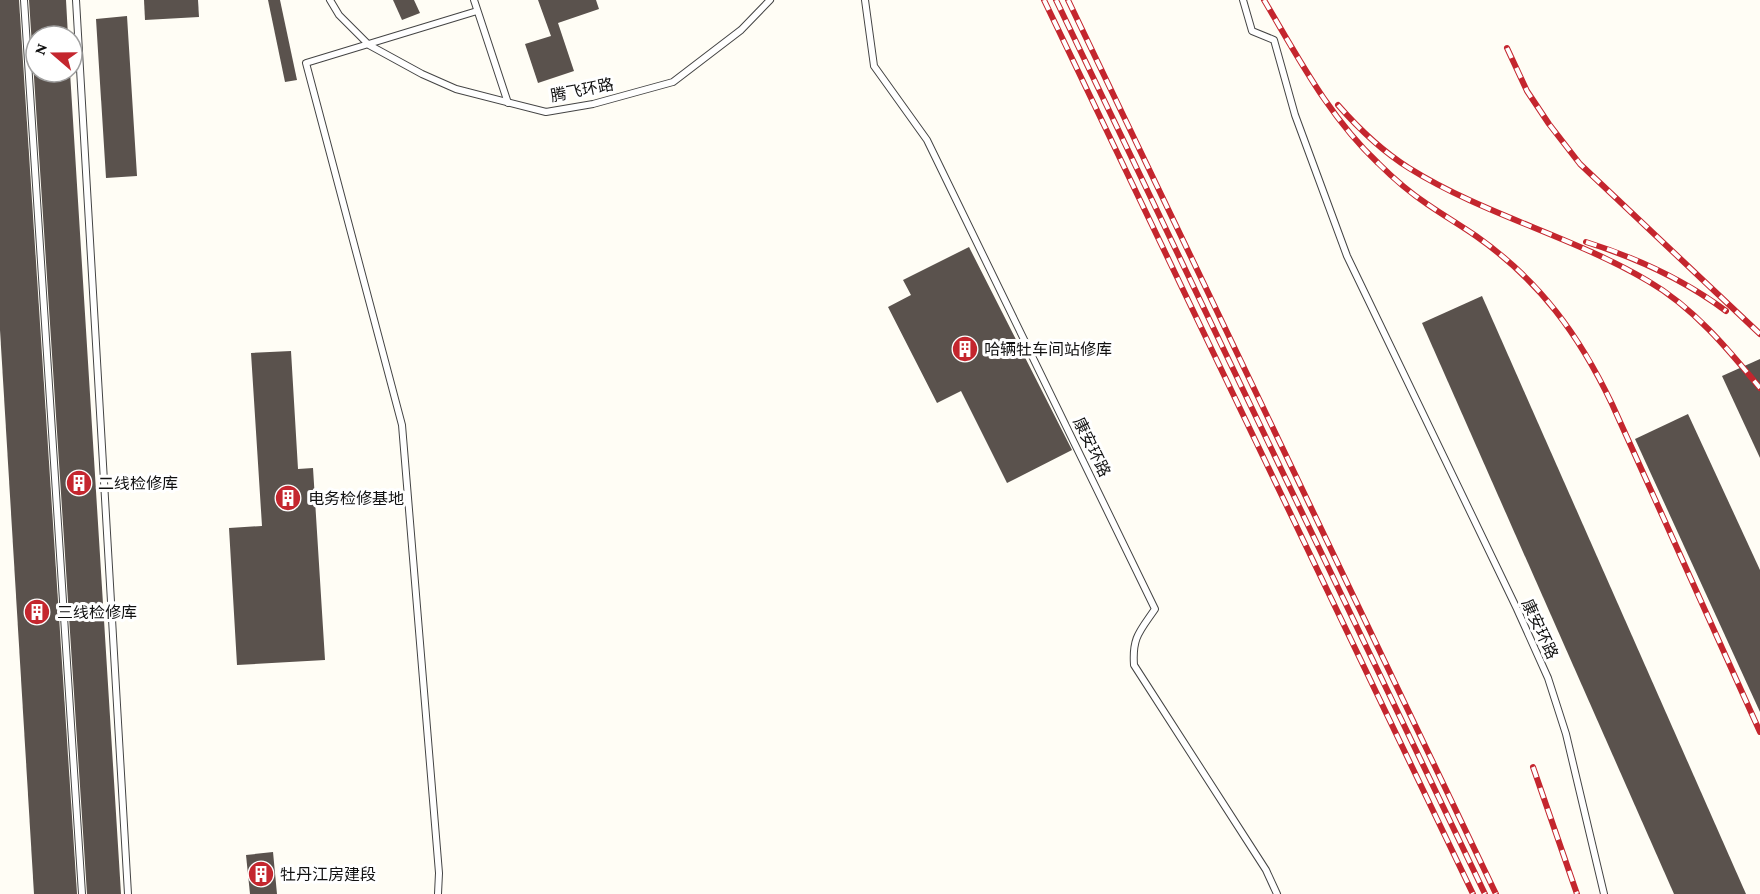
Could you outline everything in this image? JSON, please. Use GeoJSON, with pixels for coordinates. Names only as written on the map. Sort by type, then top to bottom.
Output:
{"type":"FeatureCollection","features":[{"type":"Feature","properties":{"kind":"lane"},"geometry":{"type":"LineString","coordinates":[[24,0],[82,894]]}},
{"type":"Feature","properties":{"kind":"lane"},"geometry":{"type":"LineString","coordinates":[[76,0],[128,894]]}},
{"type":"Feature","properties":{"kind":"lane","name":"腾飞环路"},"geometry":{"type":"LineString","coordinates":[[330,0],[339,15],[369,45],[422,74],[456,89],[546,111],[593,104],[673,82],[741,30],[770,0]]}},
{"type":"Feature","properties":{"kind":"lane"},"geometry":{"type":"LineString","coordinates":[[474,0],[508,103]]}},
{"type":"Feature","properties":{"kind":"lane","name":"康安环路"},"geometry":{"type":"LineString","coordinates":[[865,0],[874,66],[927,140],[1155,609],[1136,637],[1133,652],[1134,665],[1266,870],[1277,894]]}},
{"type":"Feature","properties":{"kind":"lane","name":"康安环路"},"geometry":{"type":"LineString","coordinates":[[1243,0],[1252,31],[1274,40],[1295,116],[1347,256],[1548,678],[1566,734],[1604,894]]}},
{"type":"Feature","properties":{"kind":"lane"},"geometry":{"type":"LineString","coordinates":[[438,894],[440,873],[402,425],[306,63],[477,11]]}},
{"type":"Feature","properties":{"kind":"building","name":"三线检修库"},"geometry":{"type":"Polygon","coordinates":[[[0,0],[19,0],[77,894],[34,894],[0,330],[0,0]]]}},
{"type":"Feature","properties":{"kind":"building","name":"二线检修库"},"geometry":{"type":"Polygon","coordinates":[[[29,0],[66,0],[67,24],[31,24],[29,0]]]}},
{"type":"Feature","properties":{"kind":"building"},"geometry":{"type":"Polygon","coordinates":[[[144,0],[198,0],[199,17],[145,20],[144,0]]]}},
{"type":"Feature","properties":{"kind":"building"},"geometry":{"type":"Polygon","coordinates":[[[268,0],[280,0],[297,80],[285,82],[268,0]]]}},
{"type":"Feature","properties":{"kind":"building"},"geometry":{"type":"Polygon","coordinates":[[[393,0],[414,0],[420,13],[402,20],[393,0]]]}},
{"type":"Feature","properties":{"kind":"building"},"geometry":{"type":"Polygon","coordinates":[[[538,0],[596,0],[599,9],[558,23],[574,71],[538,83],[525,44],[551,36],[538,0]]]}},
{"type":"Feature","properties":{"kind":"building"},"geometry":{"type":"Polygon","coordinates":[[[127,16],[137,176],[106,178],[96,19],[127,16]]]}},
{"type":"Feature","properties":{"kind":"building","name":"二线检修库"},"geometry":{"type":"Polygon","coordinates":[[[34,84],[71,84],[121,894],[87,894],[34,84]]]}},
{"type":"Feature","properties":{"kind":"building","name":"哈辆牡车间站修库"},"geometry":{"type":"Polygon","coordinates":[[[969,247],[1072,450],[1007,483],[961,391],[937,403],[888,307],[911,295],[903,280],[969,247]]]}},
{"type":"Feature","properties":{"kind":"building"},"geometry":{"type":"Polygon","coordinates":[[[1482,296],[1746,894],[1674,894],[1422,323],[1482,296]]]}},
{"type":"Feature","properties":{"kind":"building","name":"电务检修基地"},"geometry":{"type":"Polygon","coordinates":[[[291,351],[298,469],[313,468],[325,660],[237,665],[229,528],[262,526],[251,353],[291,351]]]}},
{"type":"Feature","properties":{"kind":"building"},"geometry":{"type":"Polygon","coordinates":[[[1760,359],[1760,458],[1722,376],[1760,359]]]}},
{"type":"Feature","properties":{"kind":"building"},"geometry":{"type":"Polygon","coordinates":[[[1688,414],[1760,570],[1760,712],[1635,439],[1688,414]]]}},
{"type":"Feature","properties":{"kind":"building","name":"牡丹江房建段"},"geometry":{"type":"Polygon","coordinates":[[[273,852],[277,894],[250,894],[246,855],[273,852]]]}},
{"type":"Feature","properties":{"kind":"railway"},"geometry":{"type":"LineString","coordinates":[[1044,0],[1473,894]]}},
{"type":"Feature","properties":{"kind":"railway"},"geometry":{"type":"LineString","coordinates":[[1056,0],[1485,894]]}},
{"type":"Feature","properties":{"kind":"railway"},"geometry":{"type":"LineString","coordinates":[[1068,0],[1496,894]]}},
{"type":"Feature","properties":{"kind":"railway"},"geometry":{"type":"LineString","coordinates":[[1264,0],[1315,86],[1360,145],[1408,190],[1499,253],[1538,291],[1571,332],[1612,404],[1760,732]]}},
{"type":"Feature","properties":{"kind":"railway"},"geometry":{"type":"LineString","coordinates":[[1507,48],[1527,91],[1580,164],[1760,334]]}},
{"type":"Feature","properties":{"kind":"railway"},"geometry":{"type":"LineString","coordinates":[[1338,105],[1380,147],[1438,185],[1619,265],[1664,291],[1709,330],[1760,388]]}},
{"type":"Feature","properties":{"kind":"railway"},"geometry":{"type":"LineString","coordinates":[[1586,242],[1659,270],[1726,311]]}},
{"type":"Feature","properties":{"kind":"railway"},"geometry":{"type":"LineString","coordinates":[[1533,767],[1577,894]]}},
{"type":"Feature","properties":{"kind":"place","name":"哈辆牡车间站修库"},"geometry":{"type":"Point","coordinates":[965,349]}},
{"type":"Feature","properties":{"kind":"place","name":"二线检修库"},"geometry":{"type":"Point","coordinates":[79,483]}},
{"type":"Feature","properties":{"kind":"place","name":"电务检修基地"},"geometry":{"type":"Point","coordinates":[288,498]}},
{"type":"Feature","properties":{"kind":"place","name":"三线检修库"},"geometry":{"type":"Point","coordinates":[37,612]}},
{"type":"Feature","properties":{"kind":"place","name":"牡丹江房建段"},"geometry":{"type":"Point","coordinates":[261,874]}}]}
